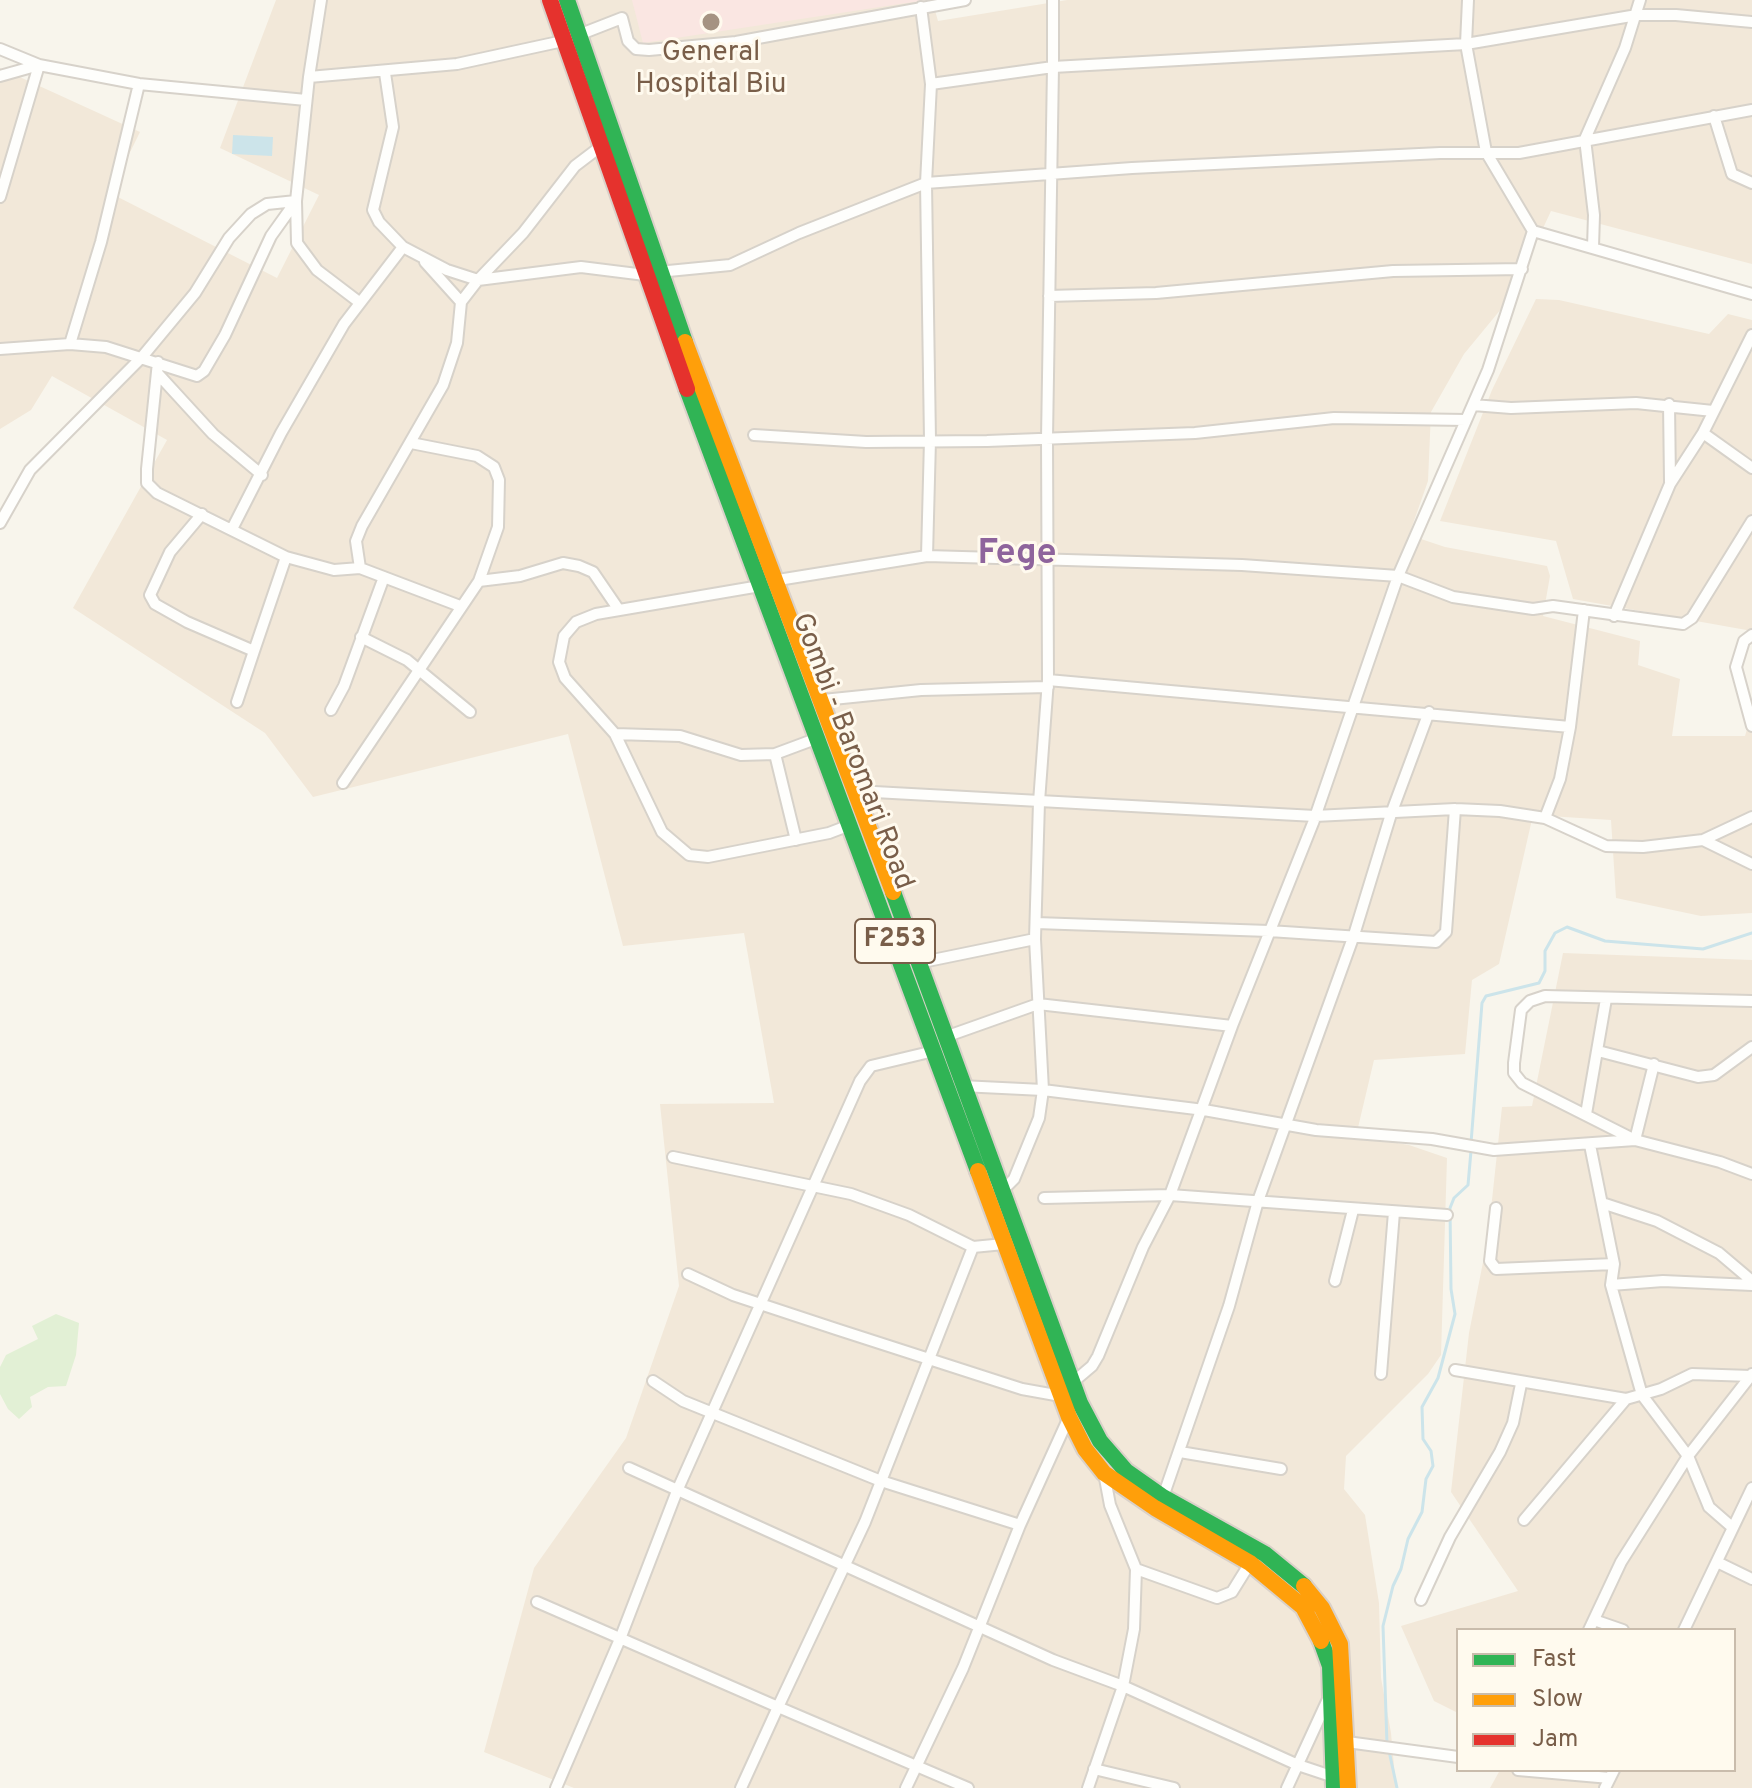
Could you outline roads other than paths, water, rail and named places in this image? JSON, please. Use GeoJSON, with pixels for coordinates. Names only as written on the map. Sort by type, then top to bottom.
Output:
{"type":"FeatureCollection","features":[{"type":"Feature","properties":{"kind":"main road","name":"Gombi - Baromari Road"},"geometry":{"type":"LineString","coordinates":[[550,0],[570,38],[760,586],[850,825],[940,1044],[1067,1389],[1069,1417],[1085,1449],[1104,1473],[1155,1508],[1250,1563],[1290,1593],[1316,1627],[1330,1666],[1334,1782]]}},
{"type":"Feature","properties":{"kind":"main road","name":"Gombi - Baromari Road"},"geometry":{"type":"LineString","coordinates":[[567,0],[570,38],[600,147],[778,580],[918,963],[940,1044],[961,1086],[991,1185],[1004,1244],[1067,1389],[1111,1457],[1163,1497],[1265,1554],[1308,1589],[1322,1608],[1340,1644],[1348,1788]]}},
{"type":"Feature","properties":{"kind":"main road"},"geometry":{"type":"LineString","coordinates":[[800,686],[820,692]]}},
{"type":"Feature","properties":{"kind":"street"},"geometry":{"type":"LineString","coordinates":[[321,0],[306,100],[296,201],[297,243],[303,255],[359,302]]}},
{"type":"Feature","properties":{"kind":"street"},"geometry":{"type":"LineString","coordinates":[[309,77],[385,73],[457,64],[570,38],[622,18],[628,41],[636,49],[649,50],[736,42],[965,0]]}},
{"type":"Feature","properties":{"kind":"street"},"geometry":{"type":"LineString","coordinates":[[991,1185],[1008,1185],[1014,1179],[1039,1118],[1043,1090],[1035,939],[1039,802],[1048,683],[1047,438],[1053,0]]}},
{"type":"Feature","properties":{"kind":"street"},"geometry":{"type":"LineString","coordinates":[[1468,0],[1466,44],[1486,152],[1533,231],[1752,294]]}},
{"type":"Feature","properties":{"kind":"street"},"geometry":{"type":"LineString","coordinates":[[1593,247],[1594,215],[1585,139],[1637,15],[1640,0]]}},
{"type":"Feature","properties":{"kind":"street"},"geometry":{"type":"LineString","coordinates":[[921,7],[931,84],[926,183],[930,440],[927,556]]}},
{"type":"Feature","properties":{"kind":"street"},"geometry":{"type":"LineString","coordinates":[[931,84],[1053,67],[1466,44],[1637,15],[1752,22]]}},
{"type":"Feature","properties":{"kind":"street"},"geometry":{"type":"LineString","coordinates":[[0,49],[39,65],[139,84],[306,100]]}},
{"type":"Feature","properties":{"kind":"street"},"geometry":{"type":"LineString","coordinates":[[0,76],[39,65]]}},
{"type":"Feature","properties":{"kind":"street"},"geometry":{"type":"LineString","coordinates":[[0,197],[39,65]]}},
{"type":"Feature","properties":{"kind":"street"},"geometry":{"type":"LineString","coordinates":[[385,73],[393,127],[373,210],[379,222],[403,247],[424,261],[461,302]]}},
{"type":"Feature","properties":{"kind":"street"},"geometry":{"type":"LineString","coordinates":[[70,344],[101,242],[139,84]]}},
{"type":"Feature","properties":{"kind":"street"},"geometry":{"type":"LineString","coordinates":[[424,261],[478,280],[581,267],[652,273],[730,265],[799,233],[926,183],[1549,150],[1585,139],[1752,110]]}},
{"type":"Feature","properties":{"kind":"street"},"geometry":{"type":"LineString","coordinates":[[1714,116],[1732,174],[1752,183]]}},
{"type":"Feature","properties":{"kind":"street"},"geometry":{"type":"LineString","coordinates":[[360,568],[356,541],[452,362],[461,302],[523,233],[575,166],[600,147]]}},
{"type":"Feature","properties":{"kind":"street"},"geometry":{"type":"LineString","coordinates":[[0,523],[30,470],[142,357],[195,293],[229,238],[251,214],[267,204],[296,201]]}},
{"type":"Feature","properties":{"kind":"street"},"geometry":{"type":"LineString","coordinates":[[158,368],[197,376],[204,371],[245,295],[271,236],[296,201]]}},
{"type":"Feature","properties":{"kind":"street"},"geometry":{"type":"LineString","coordinates":[[688,1274],[733,1295],[1033,1392],[1067,1389],[1092,1366],[1143,1247],[1170,1195],[1204,1110],[1232,1026],[1355,706],[1398,576],[1504,326],[1533,231]]}},
{"type":"Feature","properties":{"kind":"street"},"geometry":{"type":"LineString","coordinates":[[232,529],[281,433],[359,302],[403,247]]}},
{"type":"Feature","properties":{"kind":"street"},"geometry":{"type":"LineString","coordinates":[[1049,296],[1156,293],[1393,271],[1522,269]]}},
{"type":"Feature","properties":{"kind":"street"},"geometry":{"type":"LineString","coordinates":[[1614,616],[1670,484],[1703,433],[1752,335]]}},
{"type":"Feature","properties":{"kind":"street"},"geometry":{"type":"LineString","coordinates":[[0,349],[70,344],[142,357],[158,368],[213,434],[262,475]]}},
{"type":"Feature","properties":{"kind":"street"},"geometry":{"type":"LineString","coordinates":[[158,368],[152,397],[147,483],[157,493],[286,557],[316,567],[360,568],[460,606]]}},
{"type":"Feature","properties":{"kind":"street"},"geometry":{"type":"LineString","coordinates":[[1473,405],[1669,404],[1713,411]]}},
{"type":"Feature","properties":{"kind":"street"},"geometry":{"type":"LineString","coordinates":[[1669,404],[1670,484]]}},
{"type":"Feature","properties":{"kind":"street"},"geometry":{"type":"LineString","coordinates":[[754,435],[866,442],[1195,433],[1334,418],[1466,420]]}},
{"type":"Feature","properties":{"kind":"street"},"geometry":{"type":"LineString","coordinates":[[1703,433],[1750,463]]}},
{"type":"Feature","properties":{"kind":"street"},"geometry":{"type":"LineString","coordinates":[[343,783],[479,581],[498,527],[499,480],[494,467],[477,456],[411,443]]}},
{"type":"Feature","properties":{"kind":"street"},"geometry":{"type":"LineString","coordinates":[[202,514],[170,552],[149,599],[187,622],[254,651]]}},
{"type":"Feature","properties":{"kind":"street"},"geometry":{"type":"LineString","coordinates":[[778,580],[927,556],[1242,565],[1398,576],[1453,597],[1533,609],[1553,606],[1584,610],[1669,625],[1683,624],[1692,618],[1752,521]]}},
{"type":"Feature","properties":{"kind":"street"},"geometry":{"type":"LineString","coordinates":[[237,702],[286,557]]}},
{"type":"Feature","properties":{"kind":"street"},"geometry":{"type":"LineString","coordinates":[[479,581],[520,576],[563,563],[579,566],[593,572],[619,610]]}},
{"type":"Feature","properties":{"kind":"street"},"geometry":{"type":"LineString","coordinates":[[331,710],[340,696],[384,577]]}},
{"type":"Feature","properties":{"kind":"street"},"geometry":{"type":"LineString","coordinates":[[760,586],[619,610],[576,622],[564,636],[559,662],[565,678],[615,734],[662,832],[689,855],[708,857],[796,840],[850,825]]}},
{"type":"Feature","properties":{"kind":"street"},"geometry":{"type":"LineString","coordinates":[[1545,818],[1560,779],[1570,727],[1584,610]]}},
{"type":"Feature","properties":{"kind":"street"},"geometry":{"type":"LineString","coordinates":[[1752,635],[1744,641],[1736,667],[1752,726]]}},
{"type":"Feature","properties":{"kind":"street"},"geometry":{"type":"LineString","coordinates":[[361,637],[387,648],[470,712]]}},
{"type":"Feature","properties":{"kind":"street"},"geometry":{"type":"LineString","coordinates":[[820,692],[1048,683],[1429,712],[1570,727]]}},
{"type":"Feature","properties":{"kind":"street"},"geometry":{"type":"LineString","coordinates":[[1163,1497],[1229,1306],[1258,1201],[1354,935],[1391,814],[1429,712]]}},
{"type":"Feature","properties":{"kind":"street"},"geometry":{"type":"LineString","coordinates":[[615,734],[680,736],[741,755],[775,754],[818,738]]}},
{"type":"Feature","properties":{"kind":"street"},"geometry":{"type":"LineString","coordinates":[[775,754],[796,840]]}},
{"type":"Feature","properties":{"kind":"street"},"geometry":{"type":"LineString","coordinates":[[856,791],[1315,816],[1455,809],[1545,818],[1606,846],[1643,847],[1703,840],[1752,817]]}},
{"type":"Feature","properties":{"kind":"street"},"geometry":{"type":"LineString","coordinates":[[1036,923],[1354,935],[1436,942],[1443,938],[1455,809]]}},
{"type":"Feature","properties":{"kind":"street"},"geometry":{"type":"LineString","coordinates":[[1703,840],[1752,864]]}},
{"type":"Feature","properties":{"kind":"street"},"geometry":{"type":"LineString","coordinates":[[918,963],[1035,939]]}},
{"type":"Feature","properties":{"kind":"street"},"geometry":{"type":"LineString","coordinates":[[1752,1001],[1545,996],[1530,1001],[1521,1010],[1514,1073],[1522,1083],[1635,1140],[1720,1162],[1752,1174]]}},
{"type":"Feature","properties":{"kind":"street"},"geometry":{"type":"LineString","coordinates":[[1586,1114],[1606,999]]}},
{"type":"Feature","properties":{"kind":"street"},"geometry":{"type":"LineString","coordinates":[[556,1788],[620,1639],[677,1491],[813,1184],[871,1066],[940,1044],[1038,1004],[1232,1026]]}},
{"type":"Feature","properties":{"kind":"street"},"geometry":{"type":"LineString","coordinates":[[1598,1051],[1698,1077],[1714,1075],[1742,1051],[1752,1047]]}},
{"type":"Feature","properties":{"kind":"street"},"geometry":{"type":"LineString","coordinates":[[1635,1140],[1654,1064]]}},
{"type":"Feature","properties":{"kind":"street"},"geometry":{"type":"LineString","coordinates":[[961,1086],[1043,1090],[1204,1110],[1286,1125],[1432,1139],[1494,1150],[1635,1140]]}},
{"type":"Feature","properties":{"kind":"street"},"geometry":{"type":"LineString","coordinates":[[1590,1145],[1614,1264],[1611,1285],[1642,1395],[1688,1456],[1709,1507],[1732,1527]]}},
{"type":"Feature","properties":{"kind":"street"},"geometry":{"type":"LineString","coordinates":[[673,1157],[813,1184],[881,1204],[973,1247],[1004,1244]]}},
{"type":"Feature","properties":{"kind":"street"},"geometry":{"type":"LineString","coordinates":[[1044,1198],[1170,1195],[1447,1215]]}},
{"type":"Feature","properties":{"kind":"street"},"geometry":{"type":"LineString","coordinates":[[1602,1203],[1657,1221],[1719,1253],[1752,1283]]}},
{"type":"Feature","properties":{"kind":"street"},"geometry":{"type":"LineString","coordinates":[[1496,1208],[1490,1261],[1496,1269],[1614,1264]]}},
{"type":"Feature","properties":{"kind":"street"},"geometry":{"type":"LineString","coordinates":[[1335,1281],[1353,1210]]}},
{"type":"Feature","properties":{"kind":"street"},"geometry":{"type":"LineString","coordinates":[[1381,1374],[1394,1212]]}},
{"type":"Feature","properties":{"kind":"street"},"geometry":{"type":"LineString","coordinates":[[741,1788],[881,1481],[973,1247]]}},
{"type":"Feature","properties":{"kind":"street"},"geometry":{"type":"LineString","coordinates":[[1611,1285],[1663,1281],[1752,1283]]}},
{"type":"Feature","properties":{"kind":"street"},"geometry":{"type":"LineString","coordinates":[[1455,1370],[1521,1384],[1626,1399],[1692,1374],[1752,1375]]}},
{"type":"Feature","properties":{"kind":"street"},"geometry":{"type":"LineString","coordinates":[[1592,1625],[1621,1562],[1688,1456],[1752,1375]]}},
{"type":"Feature","properties":{"kind":"street"},"geometry":{"type":"LineString","coordinates":[[653,1381],[683,1401],[881,1481],[1020,1525]]}},
{"type":"Feature","properties":{"kind":"street"},"geometry":{"type":"LineString","coordinates":[[1421,1600],[1450,1537],[1500,1452],[1513,1423],[1521,1384]]}},
{"type":"Feature","properties":{"kind":"street"},"geometry":{"type":"LineString","coordinates":[[1524,1520],[1626,1399]]}},
{"type":"Feature","properties":{"kind":"street"},"geometry":{"type":"LineString","coordinates":[[906,1788],[1069,1417]]}},
{"type":"Feature","properties":{"kind":"street"},"geometry":{"type":"LineString","coordinates":[[1180,1452],[1281,1469]]}},
{"type":"Feature","properties":{"kind":"street"},"geometry":{"type":"LineString","coordinates":[[629,1468],[844,1567],[1053,1660],[1123,1686],[1334,1782]]}},
{"type":"Feature","properties":{"kind":"street"},"geometry":{"type":"LineString","coordinates":[[1088,1788],[1123,1686],[1134,1629],[1136,1569],[1110,1505],[1104,1473]]}},
{"type":"Feature","properties":{"kind":"street"},"geometry":{"type":"LineString","coordinates":[[1685,1628],[1752,1488]]}},
{"type":"Feature","properties":{"kind":"street"},"geometry":{"type":"LineString","coordinates":[[1717,1562],[1752,1579]]}},
{"type":"Feature","properties":{"kind":"street"},"geometry":{"type":"LineString","coordinates":[[1136,1569],[1217,1598],[1232,1592],[1250,1563]]}},
{"type":"Feature","properties":{"kind":"street"},"geometry":{"type":"LineString","coordinates":[[537,1602],[968,1788]]}},
{"type":"Feature","properties":{"kind":"street"},"geometry":{"type":"LineString","coordinates":[[1287,1788],[1332,1692]]}},
{"type":"Feature","properties":{"kind":"street"},"geometry":{"type":"LineString","coordinates":[[1347,1742],[1456,1757]]}},
{"type":"Feature","properties":{"kind":"street"},"geometry":{"type":"LineString","coordinates":[[1094,1769],[1174,1788]]}},
{"type":"Feature","properties":{"kind":"street"},"geometry":{"type":"LineString","coordinates":[[1542,1772],[1610,1779]]}},
{"type":"Feature","properties":{"kind":"water"},"geometry":{"type":"Polygon","coordinates":[[[233,135],[273,137],[272,156],[232,154],[233,135]]]}},
{"type":"Feature","properties":{"kind":"waterway"},"geometry":{"type":"LineString","coordinates":[[1471,1143],[1482,1003],[1486,996],[1539,983],[1545,971],[1545,951],[1555,933],[1567,927],[1605,941],[1703,949],[1752,933]]}},
{"type":"Feature","properties":{"kind":"waterway"},"geometry":{"type":"LineString","coordinates":[[1387,1744],[1383,1626],[1408,1539],[1422,1512],[1426,1479],[1433,1466],[1431,1451],[1423,1439],[1422,1407],[1438,1378],[1455,1314],[1451,1289],[1450,1208],[1454,1198],[1468,1185],[1471,1151]]}},
{"type":"Feature","properties":{"kind":"waterway"},"geometry":{"type":"LineString","coordinates":[[1389,1751],[1397,1788]]}},
{"type":"Feature","properties":{"kind":"place","name":"General Hospital Biu"},"geometry":{"type":"Point","coordinates":[711,22]}},
{"type":"Feature","properties":{"kind":"district","name":"Fege"},"geometry":{"type":"Point","coordinates":[1017,556]}}]}
